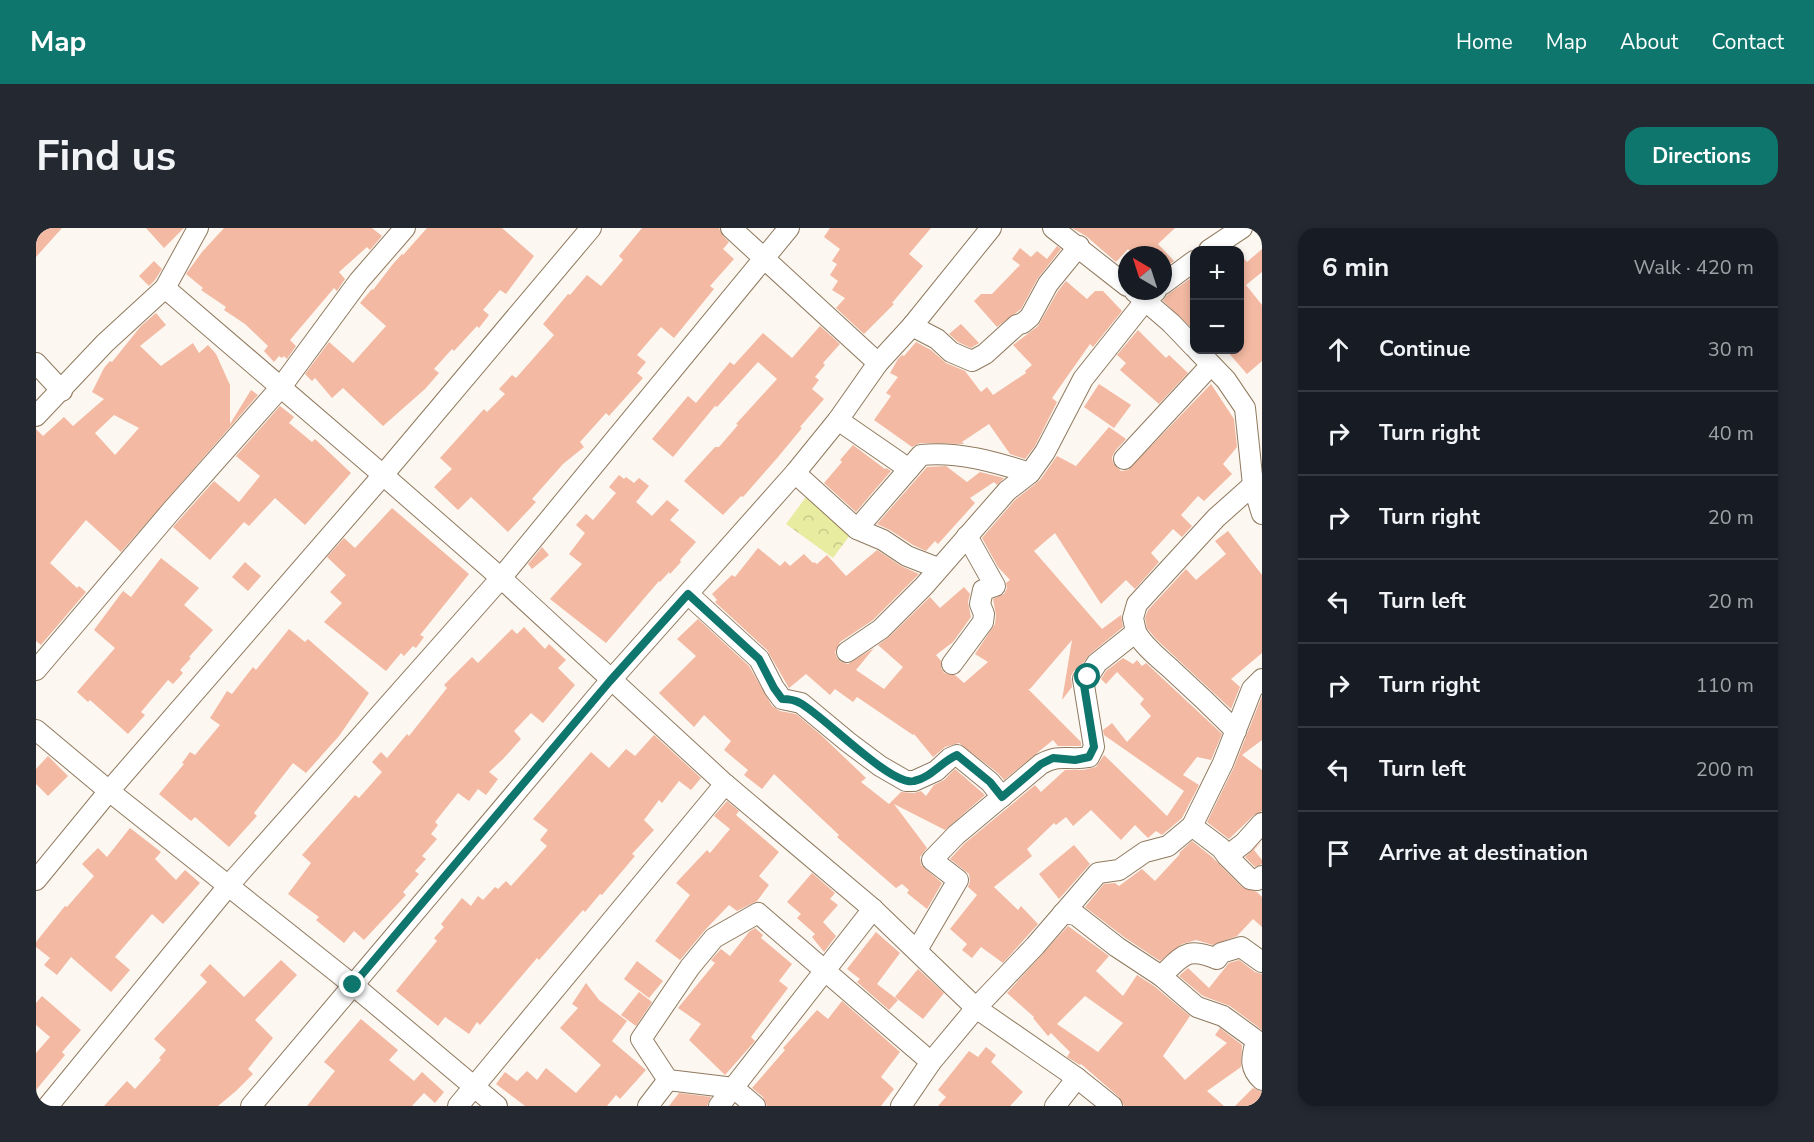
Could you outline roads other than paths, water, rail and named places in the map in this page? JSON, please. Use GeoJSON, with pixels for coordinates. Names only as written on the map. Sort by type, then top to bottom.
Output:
{"type":"FeatureCollection","features":[{"type":"Feature","properties":{"kind":"street"},"geometry":{"type":"LineString","coordinates":[[36,416],[105,343],[165,288],[198,228]]}},
{"type":"Feature","properties":{"kind":"street"},"geometry":{"type":"LineString","coordinates":[[36,670],[172,510],[281,387],[359,282],[405,228]]}},
{"type":"Feature","properties":{"kind":"street"},"geometry":{"type":"LineString","coordinates":[[36,880],[109,791],[383,475],[591,228]]}},
{"type":"Feature","properties":{"kind":"street"},"geometry":{"type":"LineString","coordinates":[[731,228],[878,363]]}},
{"type":"Feature","properties":{"kind":"street"},"geometry":{"type":"LineString","coordinates":[[48,1106],[229,885],[501,578],[789,228]]}},
{"type":"Feature","properties":{"kind":"street"},"geometry":{"type":"LineString","coordinates":[[251,1106],[610,681],[795,473],[838,420],[878,363],[912,326],[991,228]]}},
{"type":"Feature","properties":{"kind":"street"},"geometry":{"type":"LineString","coordinates":[[1053,228],[1118,278]]}},
{"type":"Feature","properties":{"kind":"street"},"geometry":{"type":"LineString","coordinates":[[1215,246],[1241,228]]}},
{"type":"Feature","properties":{"kind":"street"},"geometry":{"type":"LineString","coordinates":[[912,326],[937,339],[951,352],[972,361],[985,354],[1017,325],[1030,317],[1048,284],[1079,246]]}},
{"type":"Feature","properties":{"kind":"street"},"geometry":{"type":"LineString","coordinates":[[1172,277],[1190,264]]}},
{"type":"Feature","properties":{"kind":"street"},"geometry":{"type":"LineString","coordinates":[[165,288],[501,578],[610,681],[725,784],[873,909],[976,1008],[1077,1078],[1112,1106]]}},
{"type":"Feature","properties":{"kind":"street"},"geometry":{"type":"LineString","coordinates":[[847,652],[881,629],[924,586],[1007,491],[1030,473],[1045,452],[1083,379],[1141,300]]}},
{"type":"Feature","properties":{"kind":"street"},"geometry":{"type":"LineString","coordinates":[[1151,300],[1190,342]]}},
{"type":"Feature","properties":{"kind":"street"},"geometry":{"type":"LineString","coordinates":[[1201,354],[1253,409],[1253,485],[1262,514]]}},
{"type":"Feature","properties":{"kind":"street"},"geometry":{"type":"LineString","coordinates":[[36,363],[62,391]]}},
{"type":"Feature","properties":{"kind":"street"},"geometry":{"type":"LineString","coordinates":[[1124,459],[1211,365]]}},
{"type":"Feature","properties":{"kind":"street"},"geometry":{"type":"LineString","coordinates":[[838,420],[909,469]]}},
{"type":"Feature","properties":{"kind":"street"},"geometry":{"type":"LineString","coordinates":[[857,529],[921,456],[943,453],[998,463],[1030,473]]}},
{"type":"Feature","properties":{"kind":"street"},"geometry":{"type":"LineString","coordinates":[[795,473],[857,529],[883,540],[907,556],[938,568]]}},
{"type":"Feature","properties":{"kind":"street"},"geometry":{"type":"LineString","coordinates":[[1236,731],[1139,637],[1133,618],[1137,604],[1216,518],[1253,485]]}},
{"type":"Feature","properties":{"kind":"street"},"geometry":{"type":"LineString","coordinates":[[952,664],[983,622],[984,614],[980,604],[983,590],[995,586],[968,536]]}},
{"type":"Feature","properties":{"kind":"street"},"geometry":{"type":"LineString","coordinates":[[688,594],[759,659],[782,699],[801,703],[880,766],[906,781],[914,781],[936,771],[950,758],[957,755],[990,782],[1002,797]]}},
{"type":"Feature","properties":{"kind":"street"},"geometry":{"type":"LineString","coordinates":[[917,950],[958,880],[932,860],[956,835],[1041,764],[1053,758],[1075,760],[1089,757],[1094,747],[1083,679],[1088,677],[1097,663],[1136,632]]}},
{"type":"Feature","properties":{"kind":"street"},"geometry":{"type":"LineString","coordinates":[[901,1106],[931,1062],[976,1008],[1098,873],[1119,870],[1145,852],[1168,846],[1192,826],[1236,731],[1252,689],[1262,679]]}},
{"type":"Feature","properties":{"kind":"street"},"geometry":{"type":"LineString","coordinates":[[36,730],[353,985],[497,1106]]}},
{"type":"Feature","properties":{"kind":"street"},"geometry":{"type":"LineString","coordinates":[[458,1106],[725,784]]}},
{"type":"Feature","properties":{"kind":"street"},"geometry":{"type":"LineString","coordinates":[[1227,856],[1244,843],[1262,823]]}},
{"type":"Feature","properties":{"kind":"street"},"geometry":{"type":"LineString","coordinates":[[1192,826],[1221,848],[1250,879],[1257,880],[1262,876]]}},
{"type":"Feature","properties":{"kind":"street"},"geometry":{"type":"LineString","coordinates":[[719,1106],[873,909]]}},
{"type":"Feature","properties":{"kind":"street"},"geometry":{"type":"LineString","coordinates":[[754,1106],[734,1088],[668,1080],[641,1039],[690,967],[714,938],[758,913],[931,1062]]}},
{"type":"Feature","properties":{"kind":"street"},"geometry":{"type":"LineString","coordinates":[[1063,914],[1076,915],[1117,947],[1161,976],[1197,1007],[1223,1016],[1256,1040],[1251,1064],[1255,1073],[1262,1080]]}},
{"type":"Feature","properties":{"kind":"street"},"geometry":{"type":"LineString","coordinates":[[1161,976],[1186,954],[1201,952],[1217,959],[1221,954],[1241,947],[1262,962]]}},
{"type":"Feature","properties":{"kind":"street"},"geometry":{"type":"LineString","coordinates":[[1055,1106],[1077,1078]]}},
{"type":"Feature","properties":{"kind":"street"},"geometry":{"type":"LineString","coordinates":[[648,1106],[668,1080]]}}]}
